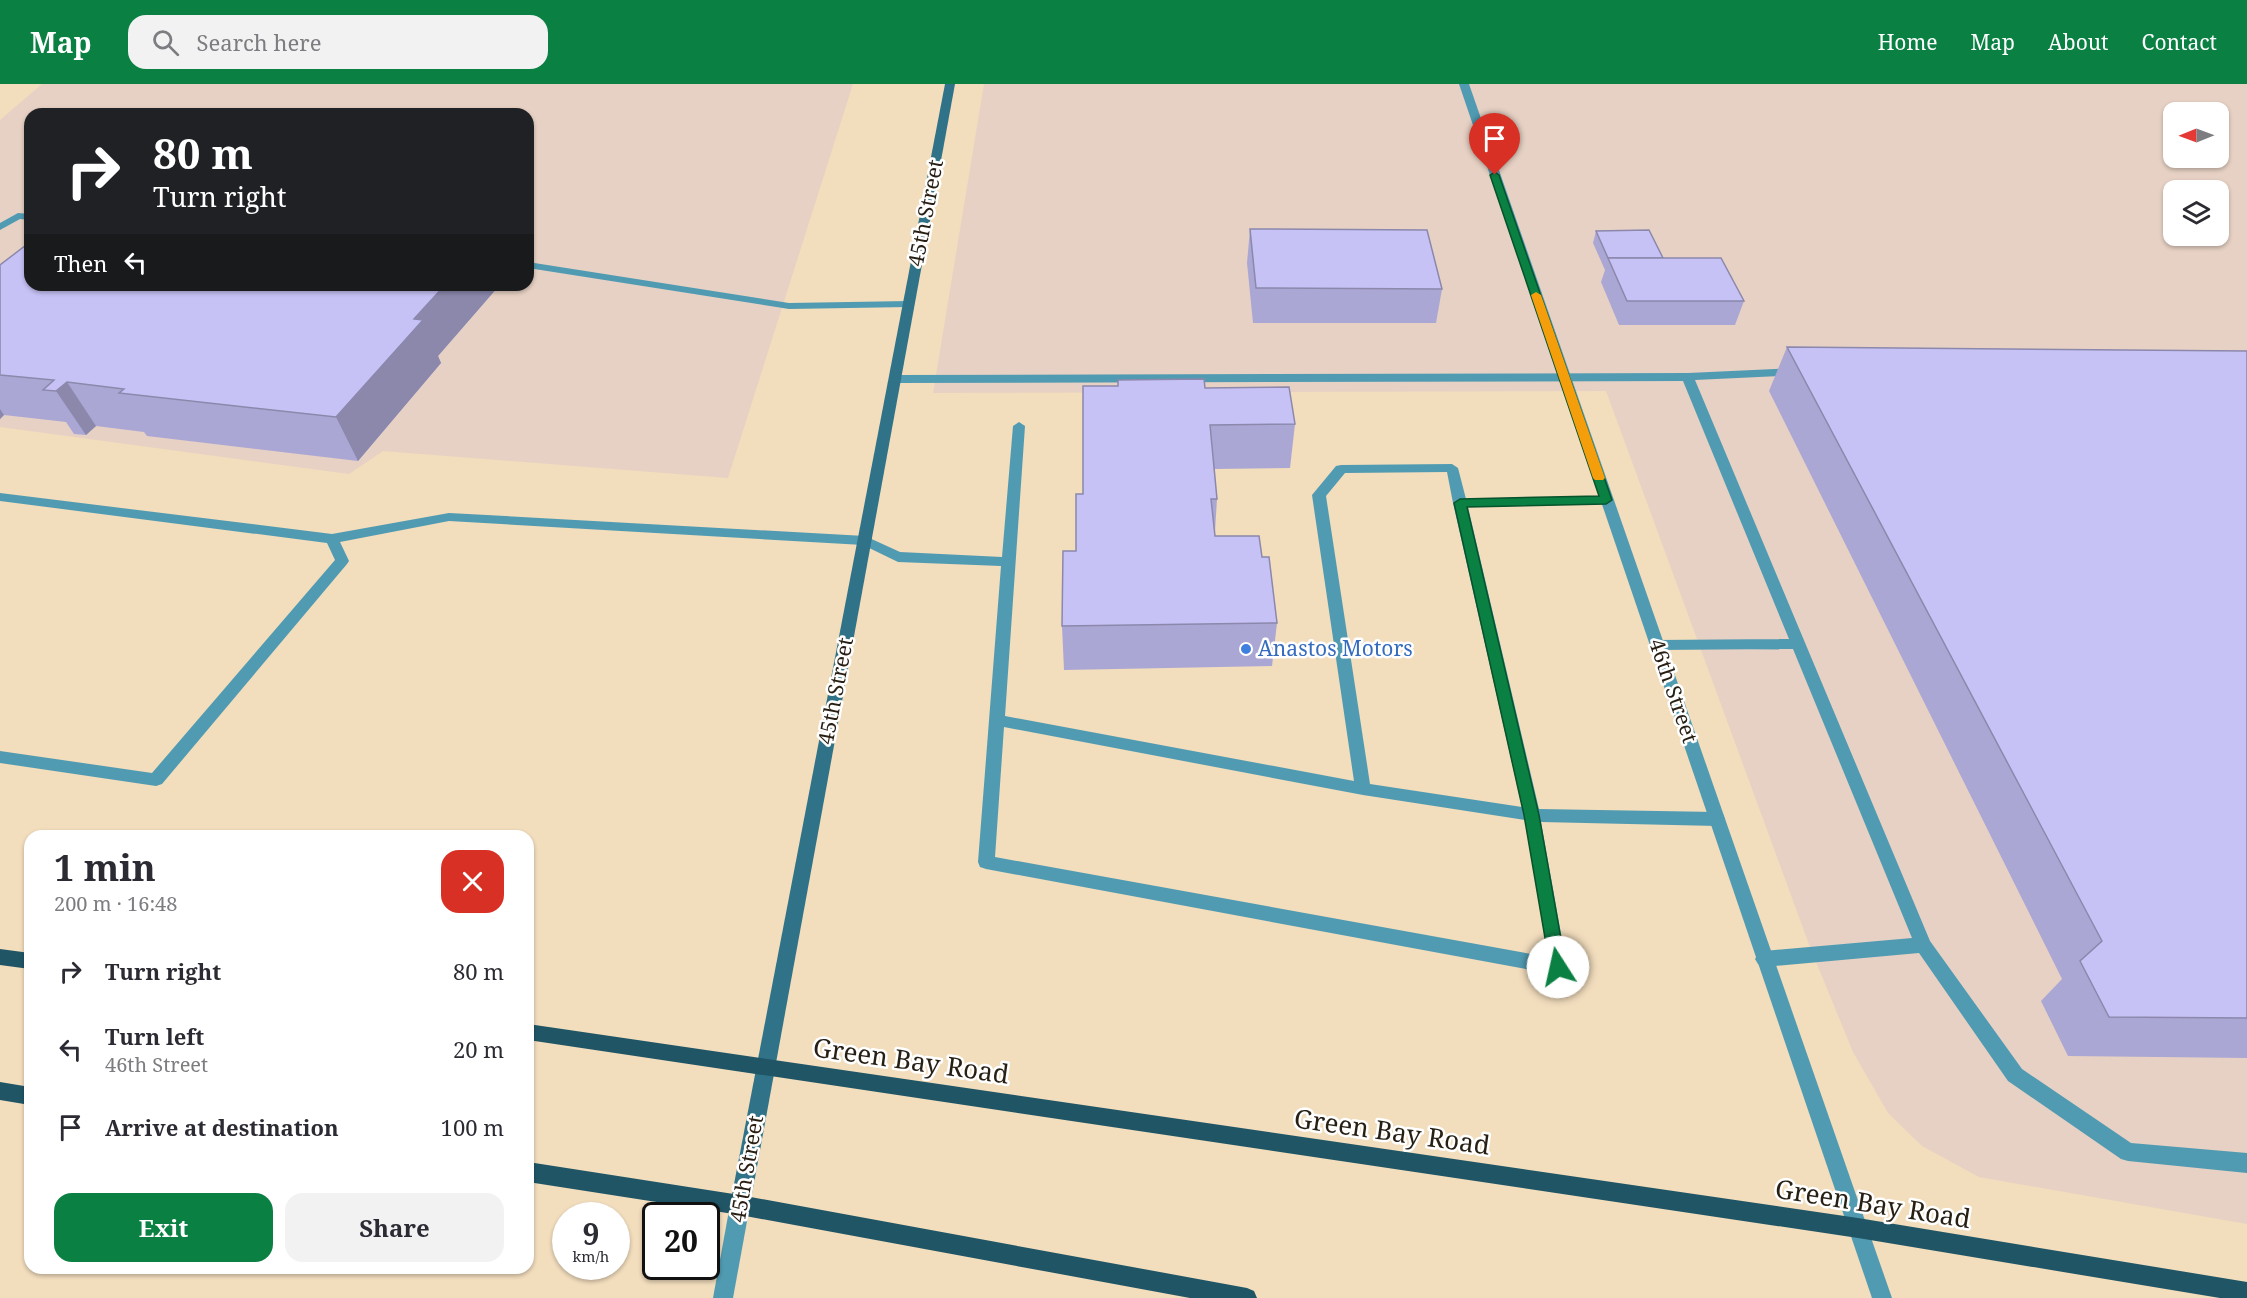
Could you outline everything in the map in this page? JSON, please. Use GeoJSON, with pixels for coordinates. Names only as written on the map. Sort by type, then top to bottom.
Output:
{"type":"FeatureCollection","features":[{"type":"Feature","properties":{"kind":"main road"},"geometry":{"type":"LineString","coordinates":[[0,957],[24,960]]}},
{"type":"Feature","properties":{"kind":"main road","name":"Green Bay Road"},"geometry":{"type":"LineString","coordinates":[[534,1033],[1858,1228],[2247,1292]]}},
{"type":"Feature","properties":{"kind":"main road"},"geometry":{"type":"LineString","coordinates":[[0,1091],[24,1095]]}},
{"type":"Feature","properties":{"kind":"main road"},"geometry":{"type":"LineString","coordinates":[[534,1173],[740,1205],[1247,1298]]}},
{"type":"Feature","properties":{"kind":"street","name":"45th Street"},"geometry":{"type":"LineString","coordinates":[[723,1298],[950,84]]}},
{"type":"Feature","properties":{"kind":"street","name":"46th Street"},"geometry":{"type":"LineString","coordinates":[[1464,84],[1882,1298]]}},
{"type":"Feature","properties":{"kind":"street"},"geometry":{"type":"LineString","coordinates":[[0,227],[18,216],[24,216]]}},
{"type":"Feature","properties":{"kind":"street"},"geometry":{"type":"LineString","coordinates":[[534,266],[789,306],[909,304]]}},
{"type":"Feature","properties":{"kind":"street"},"geometry":{"type":"LineString","coordinates":[[895,379],[1688,377],[1806,371]]}},
{"type":"Feature","properties":{"kind":"street"},"geometry":{"type":"LineString","coordinates":[[1688,377],[1923,945],[2015,1075],[2128,1152],[2247,1163]]}},
{"type":"Feature","properties":{"kind":"street"},"geometry":{"type":"LineString","coordinates":[[1019,426],[986,862],[1558,967],[1532,815],[1452,468],[1341,469],[1319,495],[1364,789]]}},
{"type":"Feature","properties":{"kind":"street"},"geometry":{"type":"LineString","coordinates":[[0,497],[332,539],[449,517],[865,541],[898,557],[1008,562]]}},
{"type":"Feature","properties":{"kind":"street"},"geometry":{"type":"LineString","coordinates":[[1460,503],[1606,500]]}},
{"type":"Feature","properties":{"kind":"street"},"geometry":{"type":"LineString","coordinates":[[0,757],[156,780],[342,561],[332,539]]}},
{"type":"Feature","properties":{"kind":"street"},"geometry":{"type":"LineString","coordinates":[[1657,645],[1799,644]]}},
{"type":"Feature","properties":{"kind":"street"},"geometry":{"type":"LineString","coordinates":[[997,720],[1364,789],[1532,815],[1717,819]]}},
{"type":"Feature","properties":{"kind":"street"},"geometry":{"type":"LineString","coordinates":[[1764,959],[1923,945]]}},
{"type":"Feature","properties":{"kind":"shaded area"},"geometry":{"type":"Polygon","coordinates":[[[42,84],[853,84],[728,478],[383,451],[349,474],[0,427],[0,120],[42,84]]]}},
{"type":"Feature","properties":{"kind":"shaded area"},"geometry":{"type":"Polygon","coordinates":[[[984,84],[2247,84],[2247,1224],[1979,1177],[1922,1146],[1888,1113],[1853,1052],[1810,947],[1606,391],[933,393],[984,84]]]}},
{"type":"Feature","properties":{"kind":"building"},"geometry":{"type":"Polygon","coordinates":[[[1250,229],[1427,230],[1442,289],[1256,288],[1250,229]]]}},
{"type":"Feature","properties":{"kind":"building"},"geometry":{"type":"Polygon","coordinates":[[[1649,230],[1663,258],[1608,258],[1596,231],[1649,230]]]}},
{"type":"Feature","properties":{"kind":"building"},"geometry":{"type":"Polygon","coordinates":[[[24,247],[24,291],[440,291],[414,319],[423,320],[336,417],[119,393],[124,389],[67,382],[56,391],[43,390],[54,380],[0,375],[0,265],[24,247]]]}},
{"type":"Feature","properties":{"kind":"building"},"geometry":{"type":"Polygon","coordinates":[[[1608,258],[1721,258],[1744,301],[1627,301],[1608,258]]]}},
{"type":"Feature","properties":{"kind":"building"},"geometry":{"type":"Polygon","coordinates":[[[1787,347],[2247,351],[2247,1018],[2109,1017],[2080,961],[2102,941],[1787,347]]]}},
{"type":"Feature","properties":{"kind":"building"},"geometry":{"type":"Polygon","coordinates":[[[1204,379],[1205,388],[1289,387],[1295,424],[1210,425],[1217,499],[1211,499],[1215,536],[1259,536],[1262,557],[1269,557],[1277,623],[1062,626],[1063,551],[1076,551],[1076,494],[1083,494],[1083,386],[1118,386],[1118,380],[1204,379]]]}},
{"type":"Feature","properties":{"kind":"slow traffic"},"geometry":{"type":"LineString","coordinates":[[1536,295],[1599,478]]}},
{"type":"Feature","properties":{"kind":"place","name":"Anastos Motors"},"geometry":{"type":"Point","coordinates":[1246,649]}},
{"type":"Feature","properties":{"kind":"route"},"geometry":{"type":"LineString","coordinates":[[1495,175],[1606,500],[1460,503],[1532,815],[1558,967]]}}]}
